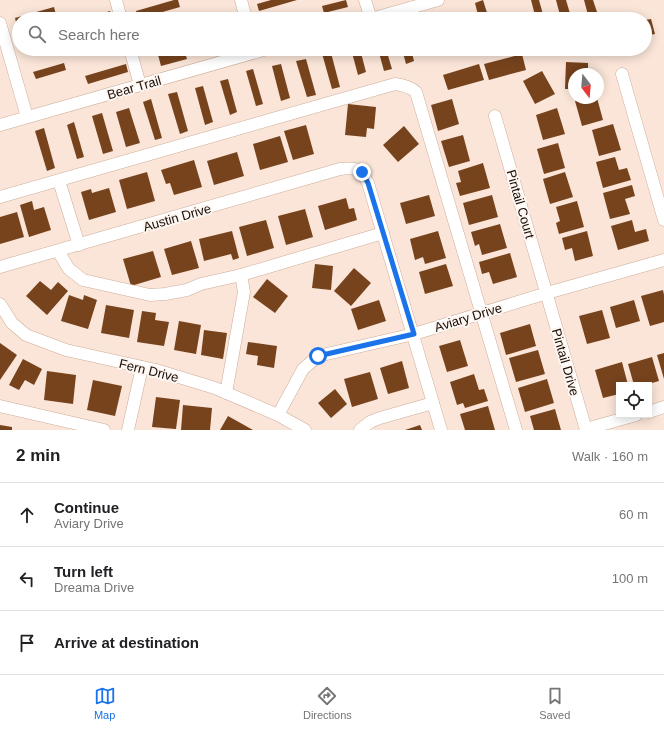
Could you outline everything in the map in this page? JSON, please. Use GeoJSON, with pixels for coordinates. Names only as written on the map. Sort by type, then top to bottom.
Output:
{"type":"FeatureCollection","features":[{"type":"Feature","properties":{"kind":"street"},"geometry":{"type":"LineString","coordinates":[[116,0],[119,12]]}},
{"type":"Feature","properties":{"kind":"street"},"geometry":{"type":"LineString","coordinates":[[241,0],[244,12]]}},
{"type":"Feature","properties":{"kind":"street"},"geometry":{"type":"LineString","coordinates":[[365,0],[369,12]]}},
{"type":"Feature","properties":{"kind":"street"},"geometry":{"type":"LineString","coordinates":[[396,12],[438,0]]}},
{"type":"Feature","properties":{"kind":"street"},"geometry":{"type":"LineString","coordinates":[[0,23],[27,117]]}},
{"type":"Feature","properties":{"kind":"street"},"geometry":{"type":"LineString","coordinates":[[132,56],[140,85]]}},
{"type":"Feature","properties":{"kind":"street","name":"Bear Trail"},"geometry":{"type":"LineString","coordinates":[[0,124],[239,56]]}},
{"type":"Feature","properties":{"kind":"street"},"geometry":{"type":"LineString","coordinates":[[622,74],[664,220]]}},
{"type":"Feature","properties":{"kind":"street"},"geometry":{"type":"LineString","coordinates":[[0,197],[395,84],[401,84],[413,89],[416,92],[516,430]]}},
{"type":"Feature","properties":{"kind":"street","name":"Pintail Court"},"geometry":{"type":"LineString","coordinates":[[495,116],[547,293]]}},
{"type":"Feature","properties":{"kind":"street","name":"Austin Drive"},"geometry":{"type":"LineString","coordinates":[[0,268],[340,169],[353,168],[362,172],[368,183],[383,233]]}},
{"type":"Feature","properties":{"kind":"street"},"geometry":{"type":"LineString","coordinates":[[59,181],[79,245]]}},
{"type":"Feature","properties":{"kind":"street"},"geometry":{"type":"LineString","coordinates":[[58,251],[69,269],[83,280],[150,295],[187,290],[201,284],[241,275],[383,233],[414,334],[441,430]]}},
{"type":"Feature","properties":{"kind":"street","name":"Aviary Drive"},"geometry":{"type":"LineString","coordinates":[[278,416],[303,369],[318,356],[414,334],[547,293],[664,260]]}},
{"type":"Feature","properties":{"kind":"street"},"geometry":{"type":"LineString","coordinates":[[226,393],[244,292],[241,275]]}},
{"type":"Feature","properties":{"kind":"street","name":"Pintail Drive"},"geometry":{"type":"LineString","coordinates":[[547,293],[586,430]]}},
{"type":"Feature","properties":{"kind":"street","name":"Fern Drive"},"geometry":{"type":"LineString","coordinates":[[0,304],[12,323],[26,335],[66,350],[156,370],[215,388],[278,416],[305,430]]}},
{"type":"Feature","properties":{"kind":"street"},"geometry":{"type":"LineString","coordinates":[[128,430],[142,367]]}},
{"type":"Feature","properties":{"kind":"street"},"geometry":{"type":"LineString","coordinates":[[360,430],[370,422],[380,418],[433,403]]}},
{"type":"Feature","properties":{"kind":"street"},"geometry":{"type":"LineString","coordinates":[[0,406],[104,430]]}},
{"type":"Feature","properties":{"kind":"street"},"geometry":{"type":"LineString","coordinates":[[652,411],[664,407]]}},
{"type":"Feature","properties":{"kind":"street"},"geometry":{"type":"LineString","coordinates":[[586,430],[626,418]]}},
{"type":"Feature","properties":{"kind":"building"},"geometry":{"type":"Polygon","coordinates":[[[174,0],[178,0],[180,7],[162,12],[136,11],[174,0]]]}},
{"type":"Feature","properties":{"kind":"building"},"geometry":{"type":"Polygon","coordinates":[[[271,0],[297,0],[259,11],[257,4],[271,0]]]}},
{"type":"Feature","properties":{"kind":"building"},"geometry":{"type":"Polygon","coordinates":[[[346,0],[348,7],[324,12],[322,6],[346,0]]]}},
{"type":"Feature","properties":{"kind":"building"},"geometry":{"type":"Polygon","coordinates":[[[483,0],[487,12],[477,12],[475,3],[483,0]]]}},
{"type":"Feature","properties":{"kind":"building"},"geometry":{"type":"Polygon","coordinates":[[[531,0],[539,0],[542,12],[534,12],[531,0]]]}},
{"type":"Feature","properties":{"kind":"building"},"geometry":{"type":"Polygon","coordinates":[[[556,0],[566,0],[570,12],[559,12],[556,0]]]}},
{"type":"Feature","properties":{"kind":"building"},"geometry":{"type":"Polygon","coordinates":[[[584,0],[593,0],[597,12],[587,12],[584,0]]]}},
{"type":"Feature","properties":{"kind":"building"},"geometry":{"type":"Polygon","coordinates":[[[54,7],[55,12],[36,12],[54,7]]]}},
{"type":"Feature","properties":{"kind":"building"},"geometry":{"type":"Polygon","coordinates":[[[652,23],[655,34],[652,35],[652,23]]]}},
{"type":"Feature","properties":{"kind":"building"},"geometry":{"type":"Polygon","coordinates":[[[158,56],[186,56],[187,59],[161,66],[158,56]]]}},
{"type":"Feature","properties":{"kind":"building"},"geometry":{"type":"Polygon","coordinates":[[[323,56],[332,56],[340,87],[332,89],[323,56]]]}},
{"type":"Feature","properties":{"kind":"building"},"geometry":{"type":"Polygon","coordinates":[[[353,56],[362,56],[366,72],[358,75],[353,56]]]}},
{"type":"Feature","properties":{"kind":"building"},"geometry":{"type":"Polygon","coordinates":[[[380,56],[388,56],[392,69],[384,71],[380,56]]]}},
{"type":"Feature","properties":{"kind":"building"},"geometry":{"type":"Polygon","coordinates":[[[404,56],[413,56],[414,61],[406,64],[404,56]]]}},
{"type":"Feature","properties":{"kind":"building"},"geometry":{"type":"Polygon","coordinates":[[[514,56],[522,56],[526,70],[489,80],[484,64],[514,56]]]}},
{"type":"Feature","properties":{"kind":"building"},"geometry":{"type":"Polygon","coordinates":[[[306,59],[316,95],[307,97],[296,61],[306,59]]]}},
{"type":"Feature","properties":{"kind":"building"},"geometry":{"type":"Polygon","coordinates":[[[566,62],[588,63],[588,68],[568,68],[568,89],[565,89],[566,62]]]}},
{"type":"Feature","properties":{"kind":"building"},"geometry":{"type":"Polygon","coordinates":[[[64,63],[66,70],[36,79],[33,72],[64,63]]]}},
{"type":"Feature","properties":{"kind":"building"},"geometry":{"type":"Polygon","coordinates":[[[126,64],[128,72],[88,84],[85,76],[126,64]]]}},
{"type":"Feature","properties":{"kind":"building"},"geometry":{"type":"Polygon","coordinates":[[[281,64],[290,98],[281,101],[272,66],[281,64]]]}},
{"type":"Feature","properties":{"kind":"building"},"geometry":{"type":"Polygon","coordinates":[[[479,64],[484,80],[448,90],[443,75],[479,64]]]}},
{"type":"Feature","properties":{"kind":"building"},"geometry":{"type":"Polygon","coordinates":[[[253,69],[263,104],[256,106],[246,71],[253,69]]]}},
{"type":"Feature","properties":{"kind":"building"},"geometry":{"type":"Polygon","coordinates":[[[542,71],[555,94],[535,104],[523,81],[542,71]]]}},
{"type":"Feature","properties":{"kind":"building"},"geometry":{"type":"Polygon","coordinates":[[[228,79],[237,112],[230,115],[220,81],[228,79]]]}},
{"type":"Feature","properties":{"kind":"building"},"geometry":{"type":"Polygon","coordinates":[[[203,86],[213,122],[205,125],[195,88],[203,86]]]}},
{"type":"Feature","properties":{"kind":"building"},"geometry":{"type":"Polygon","coordinates":[[[177,92],[188,131],[180,134],[168,94],[177,92]]]}},
{"type":"Feature","properties":{"kind":"building"},"geometry":{"type":"Polygon","coordinates":[[[151,99],[162,138],[155,140],[143,102],[151,99]]]}},
{"type":"Feature","properties":{"kind":"building"},"geometry":{"type":"Polygon","coordinates":[[[452,99],[459,124],[438,131],[431,105],[452,99]]]}},
{"type":"Feature","properties":{"kind":"building"},"geometry":{"type":"Polygon","coordinates":[[[348,104],[376,107],[374,129],[367,128],[366,137],[345,135],[348,104]]]}},
{"type":"Feature","properties":{"kind":"building"},"geometry":{"type":"Polygon","coordinates":[[[576,104],[599,104],[603,120],[582,126],[576,104]]]}},
{"type":"Feature","properties":{"kind":"building"},"geometry":{"type":"Polygon","coordinates":[[[129,108],[140,143],[126,147],[116,112],[129,108]]]}},
{"type":"Feature","properties":{"kind":"building"},"geometry":{"type":"Polygon","coordinates":[[[557,108],[565,134],[543,140],[536,115],[557,108]]]}},
{"type":"Feature","properties":{"kind":"building"},"geometry":{"type":"Polygon","coordinates":[[[102,113],[113,151],[103,154],[92,116],[102,113]]]}},
{"type":"Feature","properties":{"kind":"building"},"geometry":{"type":"Polygon","coordinates":[[[74,122],[84,157],[77,159],[67,125],[74,122]]]}},
{"type":"Feature","properties":{"kind":"building"},"geometry":{"type":"Polygon","coordinates":[[[613,124],[621,150],[599,156],[592,130],[613,124]]]}},
{"type":"Feature","properties":{"kind":"building"},"geometry":{"type":"Polygon","coordinates":[[[306,125],[314,154],[293,160],[284,131],[306,125]]]}},
{"type":"Feature","properties":{"kind":"building"},"geometry":{"type":"Polygon","coordinates":[[[404,126],[419,144],[398,162],[383,145],[404,126]]]}},
{"type":"Feature","properties":{"kind":"building"},"geometry":{"type":"Polygon","coordinates":[[[44,128],[55,168],[47,171],[35,131],[44,128]]]}},
{"type":"Feature","properties":{"kind":"building"},"geometry":{"type":"Polygon","coordinates":[[[463,135],[470,161],[449,167],[441,141],[463,135]]]}},
{"type":"Feature","properties":{"kind":"building"},"geometry":{"type":"Polygon","coordinates":[[[280,136],[288,162],[260,170],[253,144],[280,136]]]}},
{"type":"Feature","properties":{"kind":"building"},"geometry":{"type":"Polygon","coordinates":[[[558,143],[565,168],[544,174],[537,149],[558,143]]]}},
{"type":"Feature","properties":{"kind":"building"},"geometry":{"type":"Polygon","coordinates":[[[237,152],[244,176],[214,185],[207,161],[237,152]]]}},
{"type":"Feature","properties":{"kind":"building"},"geometry":{"type":"Polygon","coordinates":[[[615,157],[619,170],[627,168],[631,180],[603,188],[596,162],[615,157]]]}},
{"type":"Feature","properties":{"kind":"building"},"geometry":{"type":"Polygon","coordinates":[[[194,160],[202,187],[174,195],[170,183],[166,184],[161,170],[194,160]]]}},
{"type":"Feature","properties":{"kind":"building"},"geometry":{"type":"Polygon","coordinates":[[[483,163],[490,188],[460,196],[456,183],[461,182],[458,171],[483,163]]]}},
{"type":"Feature","properties":{"kind":"building"},"geometry":{"type":"Polygon","coordinates":[[[147,172],[155,201],[127,209],[119,180],[147,172]]]}},
{"type":"Feature","properties":{"kind":"building"},"geometry":{"type":"Polygon","coordinates":[[[565,172],[573,197],[550,204],[543,179],[565,172]]]}},
{"type":"Feature","properties":{"kind":"building"},"geometry":{"type":"Polygon","coordinates":[[[632,185],[635,196],[625,199],[630,214],[610,219],[603,193],[632,185]]]}},
{"type":"Feature","properties":{"kind":"building"},"geometry":{"type":"Polygon","coordinates":[[[109,188],[116,212],[89,220],[81,192],[91,189],[92,193],[109,188]]]}},
{"type":"Feature","properties":{"kind":"building"},"geometry":{"type":"Polygon","coordinates":[[[429,195],[435,216],[406,224],[400,203],[429,195]]]}},
{"type":"Feature","properties":{"kind":"building"},"geometry":{"type":"Polygon","coordinates":[[[492,195],[498,217],[469,225],[463,203],[492,195]]]}},
{"type":"Feature","properties":{"kind":"building"},"geometry":{"type":"Polygon","coordinates":[[[346,198],[349,209],[354,208],[357,220],[325,230],[318,206],[346,198]]]}},
{"type":"Feature","properties":{"kind":"building"},"geometry":{"type":"Polygon","coordinates":[[[32,201],[34,210],[44,207],[51,230],[29,237],[20,205],[32,201]]]}},
{"type":"Feature","properties":{"kind":"building"},"geometry":{"type":"Polygon","coordinates":[[[577,201],[584,227],[559,234],[556,223],[560,221],[556,207],[577,201]]]}},
{"type":"Feature","properties":{"kind":"building"},"geometry":{"type":"Polygon","coordinates":[[[305,209],[313,237],[286,245],[278,216],[305,209]]]}},
{"type":"Feature","properties":{"kind":"building"},"geometry":{"type":"Polygon","coordinates":[[[17,212],[24,237],[0,244],[0,217],[17,212]]]}},
{"type":"Feature","properties":{"kind":"building"},"geometry":{"type":"Polygon","coordinates":[[[266,220],[274,248],[247,256],[239,227],[266,220]]]}},
{"type":"Feature","properties":{"kind":"building"},"geometry":{"type":"Polygon","coordinates":[[[632,220],[635,232],[646,229],[649,241],[618,250],[611,226],[632,220]]]}},
{"type":"Feature","properties":{"kind":"building"},"geometry":{"type":"Polygon","coordinates":[[[500,224],[507,248],[482,255],[479,244],[475,246],[471,232],[500,224]]]}},
{"type":"Feature","properties":{"kind":"building"},"geometry":{"type":"Polygon","coordinates":[[[232,231],[239,258],[233,260],[231,254],[204,261],[199,239],[232,231]]]}},
{"type":"Feature","properties":{"kind":"building"},"geometry":{"type":"Polygon","coordinates":[[[438,231],[446,258],[425,264],[423,257],[415,260],[410,239],[438,231]]]}},
{"type":"Feature","properties":{"kind":"building"},"geometry":{"type":"Polygon","coordinates":[[[587,231],[593,256],[575,261],[572,248],[565,250],[562,238],[587,231]]]}},
{"type":"Feature","properties":{"kind":"building"},"geometry":{"type":"Polygon","coordinates":[[[191,241],[199,268],[172,275],[164,249],[191,241]]]}},
{"type":"Feature","properties":{"kind":"building"},"geometry":{"type":"Polygon","coordinates":[[[153,251],[161,277],[131,286],[123,259],[153,251]]]}},
{"type":"Feature","properties":{"kind":"building"},"geometry":{"type":"Polygon","coordinates":[[[510,253],[517,277],[493,284],[489,272],[482,274],[479,262],[510,253]]]}},
{"type":"Feature","properties":{"kind":"building"},"geometry":{"type":"Polygon","coordinates":[[[315,264],[333,266],[331,290],[312,288],[315,264]]]}},
{"type":"Feature","properties":{"kind":"building"},"geometry":{"type":"Polygon","coordinates":[[[446,264],[453,286],[425,294],[419,272],[446,264]]]}},
{"type":"Feature","properties":{"kind":"building"},"geometry":{"type":"Polygon","coordinates":[[[354,268],[371,283],[351,306],[334,291],[354,268]]]}},
{"type":"Feature","properties":{"kind":"building"},"geometry":{"type":"Polygon","coordinates":[[[267,279],[288,296],[275,313],[253,297],[267,279]]]}},
{"type":"Feature","properties":{"kind":"building"},"geometry":{"type":"Polygon","coordinates":[[[40,281],[51,290],[58,282],[68,291],[47,315],[26,296],[40,281]]]}},
{"type":"Feature","properties":{"kind":"building"},"geometry":{"type":"Polygon","coordinates":[[[663,290],[664,322],[650,326],[641,296],[663,290]]]}},
{"type":"Feature","properties":{"kind":"building"},"geometry":{"type":"Polygon","coordinates":[[[69,295],[83,300],[84,295],[97,300],[88,329],[61,321],[69,295]]]}},
{"type":"Feature","properties":{"kind":"building"},"geometry":{"type":"Polygon","coordinates":[[[379,300],[386,321],[358,330],[351,309],[379,300]]]}},
{"type":"Feature","properties":{"kind":"building"},"geometry":{"type":"Polygon","coordinates":[[[634,300],[640,321],[616,328],[610,307],[634,300]]]}},
{"type":"Feature","properties":{"kind":"building"},"geometry":{"type":"Polygon","coordinates":[[[106,305],[134,310],[129,338],[101,333],[106,305]]]}},
{"type":"Feature","properties":{"kind":"building"},"geometry":{"type":"Polygon","coordinates":[[[602,310],[610,338],[587,344],[579,316],[602,310]]]}},
{"type":"Feature","properties":{"kind":"building"},"geometry":{"type":"Polygon","coordinates":[[[142,311],[156,313],[155,320],[169,322],[164,346],[137,342],[142,311]]]}},
{"type":"Feature","properties":{"kind":"building"},"geometry":{"type":"Polygon","coordinates":[[[179,321],[201,325],[196,354],[174,350],[179,321]]]}},
{"type":"Feature","properties":{"kind":"building"},"geometry":{"type":"Polygon","coordinates":[[[530,324],[536,346],[506,355],[500,333],[530,324]]]}},
{"type":"Feature","properties":{"kind":"building"},"geometry":{"type":"Polygon","coordinates":[[[204,330],[227,333],[223,359],[201,355],[204,330]]]}},
{"type":"Feature","properties":{"kind":"building"},"geometry":{"type":"Polygon","coordinates":[[[460,340],[468,366],[447,372],[439,346],[460,340]]]}},
{"type":"Feature","properties":{"kind":"building"},"geometry":{"type":"Polygon","coordinates":[[[248,342],[277,346],[274,368],[257,365],[258,356],[246,354],[248,342]]]}},
{"type":"Feature","properties":{"kind":"building"},"geometry":{"type":"Polygon","coordinates":[[[0,343],[17,355],[0,380],[0,343]]]}},
{"type":"Feature","properties":{"kind":"building"},"geometry":{"type":"Polygon","coordinates":[[[538,350],[545,374],[516,382],[509,358],[538,350]]]}},
{"type":"Feature","properties":{"kind":"building"},"geometry":{"type":"Polygon","coordinates":[[[664,353],[664,379],[657,355],[664,353]]]}},
{"type":"Feature","properties":{"kind":"building"},"geometry":{"type":"Polygon","coordinates":[[[652,357],[659,381],[652,383],[633,382],[628,364],[652,357]]]}},
{"type":"Feature","properties":{"kind":"building"},"geometry":{"type":"Polygon","coordinates":[[[23,359],[42,369],[34,385],[25,380],[19,390],[9,385],[23,359]]]}},
{"type":"Feature","properties":{"kind":"building"},"geometry":{"type":"Polygon","coordinates":[[[402,361],[409,388],[388,394],[380,368],[402,361]]]}},
{"type":"Feature","properties":{"kind":"building"},"geometry":{"type":"Polygon","coordinates":[[[622,362],[627,382],[616,382],[616,395],[603,398],[595,370],[622,362]]]}},
{"type":"Feature","properties":{"kind":"building"},"geometry":{"type":"Polygon","coordinates":[[[47,371],[76,375],[73,404],[44,400],[47,371]]]}},
{"type":"Feature","properties":{"kind":"building"},"geometry":{"type":"Polygon","coordinates":[[[370,372],[378,399],[352,407],[344,379],[370,372]]]}},
{"type":"Feature","properties":{"kind":"building"},"geometry":{"type":"Polygon","coordinates":[[[474,374],[479,390],[484,389],[488,401],[465,408],[463,403],[457,405],[450,382],[474,374]]]}},
{"type":"Feature","properties":{"kind":"building"},"geometry":{"type":"Polygon","coordinates":[[[547,379],[554,403],[525,412],[518,388],[547,379]]]}},
{"type":"Feature","properties":{"kind":"building"},"geometry":{"type":"Polygon","coordinates":[[[93,380],[122,386],[115,416],[87,410],[93,380]]]}},
{"type":"Feature","properties":{"kind":"building"},"geometry":{"type":"Polygon","coordinates":[[[335,389],[347,404],[331,418],[318,403],[335,389]]]}},
{"type":"Feature","properties":{"kind":"building"},"geometry":{"type":"Polygon","coordinates":[[[156,397],[180,400],[176,429],[152,427],[156,397]]]}},
{"type":"Feature","properties":{"kind":"building"},"geometry":{"type":"Polygon","coordinates":[[[183,405],[212,408],[210,430],[181,430],[183,405]]]}},
{"type":"Feature","properties":{"kind":"building"},"geometry":{"type":"Polygon","coordinates":[[[488,406],[495,430],[465,430],[460,414],[488,406]]]}},
{"type":"Feature","properties":{"kind":"building"},"geometry":{"type":"Polygon","coordinates":[[[555,409],[561,430],[534,430],[530,416],[555,409]]]}},
{"type":"Feature","properties":{"kind":"building"},"geometry":{"type":"Polygon","coordinates":[[[228,416],[253,430],[220,430],[228,416]]]}},
{"type":"Feature","properties":{"kind":"building"},"geometry":{"type":"Polygon","coordinates":[[[0,425],[12,427],[12,430],[0,430],[0,425]]]}},
{"type":"Feature","properties":{"kind":"building"},"geometry":{"type":"Polygon","coordinates":[[[420,425],[422,430],[405,430],[420,425]]]}},
{"type":"Feature","properties":{"kind":"route"},"geometry":{"type":"LineString","coordinates":[[318,356],[414,334],[368,183],[362,172]]}}]}
